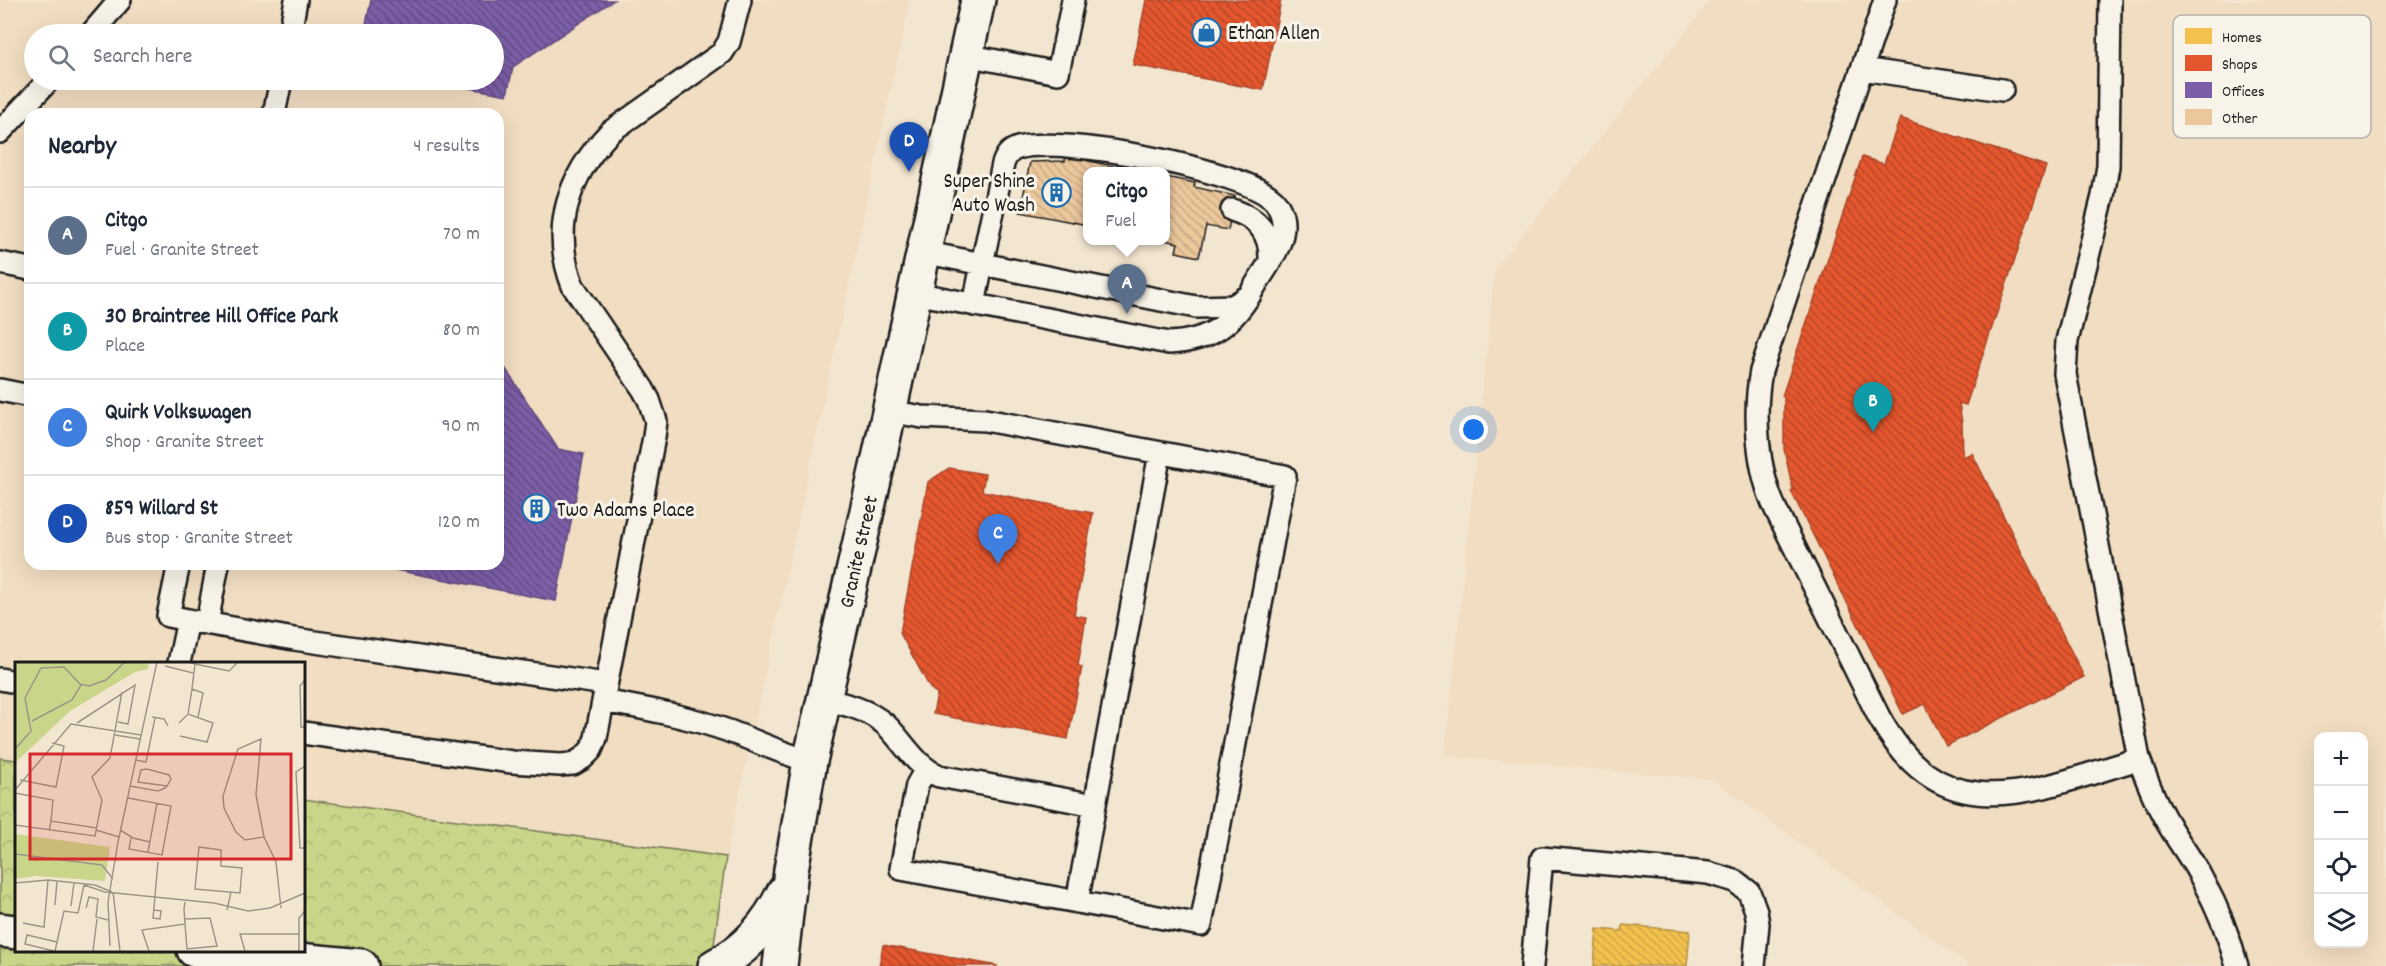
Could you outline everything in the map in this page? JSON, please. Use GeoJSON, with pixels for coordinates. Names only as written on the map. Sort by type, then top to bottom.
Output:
{"type":"FeatureCollection","features":[{"type":"Feature","properties":{"kind":"main road","name":"Granite Street"},"geometry":{"type":"LineString","coordinates":[[780,966],[791,870],[822,699],[889,411],[978,0]]}},
{"type":"Feature","properties":{"kind":"main road"},"geometry":{"type":"LineString","coordinates":[[715,966],[735,954],[764,926],[784,891],[791,870]]}},
{"type":"Feature","properties":{"kind":"main road"},"geometry":{"type":"LineString","coordinates":[[0,930],[15,932]]}},
{"type":"Feature","properties":{"kind":"main road"},"geometry":{"type":"LineString","coordinates":[[204,951],[361,966]]}},
{"type":"Feature","properties":{"kind":"lane"},"geometry":{"type":"LineString","coordinates":[[100,24],[120,0]]}},
{"type":"Feature","properties":{"kind":"lane"},"geometry":{"type":"LineString","coordinates":[[291,24],[296,0]]}},
{"type":"Feature","properties":{"kind":"lane"},"geometry":{"type":"LineString","coordinates":[[304,733],[512,762],[560,765],[579,762],[591,750],[605,693],[656,421],[650,400],[643,388],[573,286],[567,273],[563,246],[565,216],[579,172],[596,146],[610,132],[722,53],[729,42],[740,0]]}},
{"type":"Feature","properties":{"kind":"lane"},"geometry":{"type":"LineString","coordinates":[[966,55],[1058,73],[1073,0]]}},
{"type":"Feature","properties":{"kind":"lane"},"geometry":{"type":"LineString","coordinates":[[1885,0],[1761,372],[1758,412],[1762,471],[1769,497],[1887,732],[1905,757],[1926,775],[1951,789],[1981,795],[1998,794],[2057,782],[2139,759]]}},
{"type":"Feature","properties":{"kind":"lane"},"geometry":{"type":"LineString","coordinates":[[2110,0],[2108,166],[2103,196],[2067,341],[2065,374],[2139,759],[2162,813],[2213,901],[2237,966]]}},
{"type":"Feature","properties":{"kind":"lane"},"geometry":{"type":"LineString","coordinates":[[1862,69],[2002,90]]}},
{"type":"Feature","properties":{"kind":"lane"},"geometry":{"type":"LineString","coordinates":[[0,132],[40,90]]}},
{"type":"Feature","properties":{"kind":"lane"},"geometry":{"type":"LineString","coordinates":[[275,108],[279,90]]}},
{"type":"Feature","properties":{"kind":"lane"},"geometry":{"type":"LineString","coordinates":[[915,293],[974,305],[1169,343],[1196,340],[1222,328],[1233,319],[1250,295],[1278,248],[1284,226],[1279,207],[1271,197],[1259,190],[1229,177],[1207,171],[1086,146],[1019,147],[1008,153],[1003,164],[974,305]]}},
{"type":"Feature","properties":{"kind":"lane"},"geometry":{"type":"LineString","coordinates":[[1232,210],[1259,223],[1269,243],[1270,261]]}},
{"type":"Feature","properties":{"kind":"lane"},"geometry":{"type":"LineString","coordinates":[[923,252],[1196,307],[1233,306],[1250,295]]}},
{"type":"Feature","properties":{"kind":"lane"},"geometry":{"type":"LineString","coordinates":[[0,263],[24,268]]}},
{"type":"Feature","properties":{"kind":"lane"},"geometry":{"type":"LineString","coordinates":[[0,390],[24,395]]}},
{"type":"Feature","properties":{"kind":"lane"},"geometry":{"type":"LineString","coordinates":[[889,411],[922,417],[985,420],[1285,476],[1201,925],[901,869],[917,785],[926,769]]}},
{"type":"Feature","properties":{"kind":"lane"},"geometry":{"type":"LineString","coordinates":[[1077,902],[1160,453]]}},
{"type":"Feature","properties":{"kind":"lane"},"geometry":{"type":"LineString","coordinates":[[178,570],[168,616],[605,693],[652,710],[716,727],[810,761]]}},
{"type":"Feature","properties":{"kind":"lane"},"geometry":{"type":"LineString","coordinates":[[179,662],[216,570]]}},
{"type":"Feature","properties":{"kind":"lane"},"geometry":{"type":"LineString","coordinates":[[0,679],[15,682]]}},
{"type":"Feature","properties":{"kind":"lane"},"geometry":{"type":"LineString","coordinates":[[822,699],[861,709],[881,721],[926,769],[947,778],[1095,805]]}},
{"type":"Feature","properties":{"kind":"lane"},"geometry":{"type":"LineString","coordinates":[[1532,966],[1542,858],[1708,873],[1735,881],[1749,892],[1756,911],[1758,924],[1754,966]]}},
{"type":"Feature","properties":{"kind":"shaded area"},"geometry":{"type":"Polygon","coordinates":[[[0,0],[910,0],[726,857],[304,799],[304,662],[15,662],[15,760],[0,758],[0,0]]]}},
{"type":"Feature","properties":{"kind":"shaded area"},"geometry":{"type":"Polygon","coordinates":[[[1711,0],[2386,0],[2386,966],[1970,966],[1712,779],[1445,756],[1495,269],[1711,0]]]}},
{"type":"Feature","properties":{"kind":"green space"},"geometry":{"type":"Polygon","coordinates":[[[0,758],[15,760],[15,951],[304,951],[304,799],[726,857],[711,966],[0,966],[0,758]]]}},
{"type":"Feature","properties":{"kind":"building: Homes"},"geometry":{"type":"Polygon","coordinates":[[[1623,925],[1690,931],[1687,966],[1594,966],[1597,929],[1622,931],[1623,925]]]}},
{"type":"Feature","properties":{"kind":"building: Shops","name":"Ethan Allen"},"geometry":{"type":"Polygon","coordinates":[[[1146,0],[1281,0],[1263,90],[1133,65],[1146,0]]]}},
{"type":"Feature","properties":{"kind":"building: Shops"},"geometry":{"type":"Polygon","coordinates":[[[1900,118],[2046,166],[1966,405],[1959,403],[1963,457],[1972,453],[2084,677],[1946,746],[1925,704],[1903,714],[1791,491],[1793,490],[1784,449],[1784,397],[1782,396],[1862,157],[1884,164],[1900,118]]]}},
{"type":"Feature","properties":{"kind":"building: Shops"},"geometry":{"type":"Polygon","coordinates":[[[949,468],[985,474],[982,491],[1093,513],[1074,615],[1086,617],[1078,666],[1082,667],[1068,739],[933,714],[937,694],[930,688],[900,633],[928,482],[949,468]]]}},
{"type":"Feature","properties":{"kind":"building: Shops"},"geometry":{"type":"Polygon","coordinates":[[[883,945],[998,966],[879,966],[883,945]]]}},
{"type":"Feature","properties":{"kind":"building: Offices"},"geometry":{"type":"Polygon","coordinates":[[[371,0],[614,0],[513,67],[507,95],[480,90],[504,90],[504,24],[366,24],[371,0]]]}},
{"type":"Feature","properties":{"kind":"building: Offices","name":"Two Adams Place"},"geometry":{"type":"Polygon","coordinates":[[[504,366],[558,449],[584,454],[556,601],[395,570],[504,570],[504,366]]]}},
{"type":"Feature","properties":{"kind":"building: Other","name":"Super Shine Auto Wash"},"geometry":{"type":"Polygon","coordinates":[[[1066,156],[1117,167],[1083,167],[1083,224],[1020,212],[1030,162],[1065,161],[1066,156]]]}},
{"type":"Feature","properties":{"kind":"building: Other"},"geometry":{"type":"Polygon","coordinates":[[[1170,178],[1195,183],[1194,187],[1235,196],[1228,230],[1206,226],[1199,257],[1176,252],[1178,243],[1170,241],[1170,178]]]}},
{"type":"Feature","properties":{"kind":"place","name":"Ethan Allen"},"geometry":{"type":"Point","coordinates":[1207,32]}},
{"type":"Feature","properties":{"kind":"place","name":"859 Willard St"},"geometry":{"type":"Point","coordinates":[909,172]}},
{"type":"Feature","properties":{"kind":"place","name":"Super Shine Auto Wash"},"geometry":{"type":"Point","coordinates":[1056,192]}},
{"type":"Feature","properties":{"kind":"place","name":"Citgo"},"geometry":{"type":"Point","coordinates":[1127,314]}},
{"type":"Feature","properties":{"kind":"place","name":"30 Braintree Hill Office Park"},"geometry":{"type":"Point","coordinates":[1873,432]}},
{"type":"Feature","properties":{"kind":"place","name":"Two Adams Place"},"geometry":{"type":"Point","coordinates":[536,509]}},
{"type":"Feature","properties":{"kind":"place","name":"Quirk Volkswagen"},"geometry":{"type":"Point","coordinates":[998,564]}}]}
